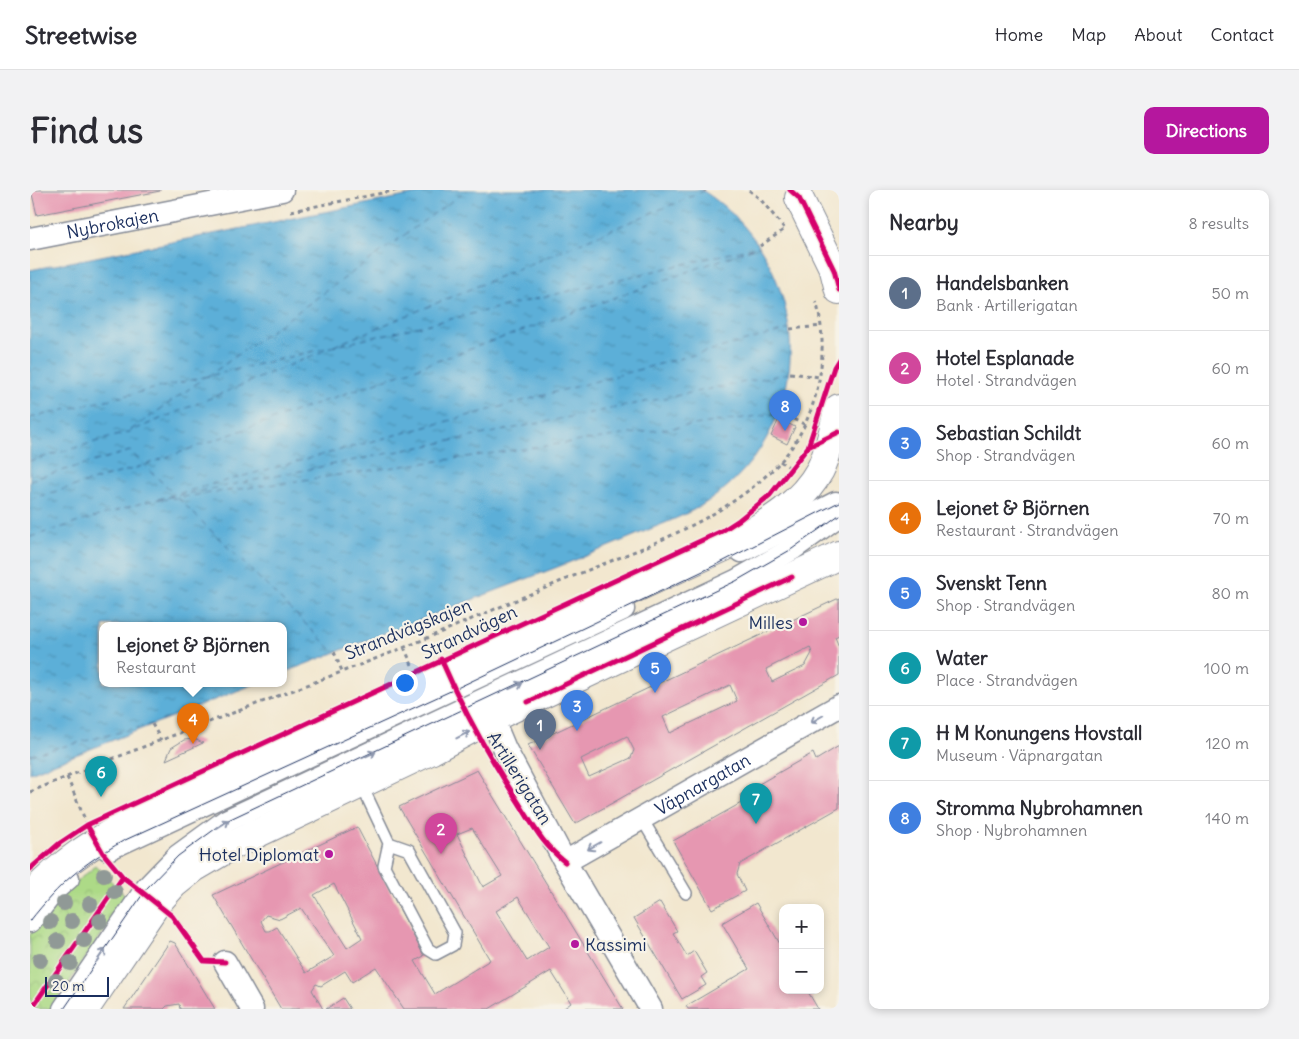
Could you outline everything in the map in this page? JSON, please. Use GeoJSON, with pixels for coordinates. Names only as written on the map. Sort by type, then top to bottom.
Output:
{"type":"FeatureCollection","features":[{"type":"Feature","properties":{"kind":"street","name":"Nybrokajen"},"geometry":{"type":"LineString","coordinates":[[30,239],[275,191]]}},
{"type":"Feature","properties":{"kind":"street"},"geometry":{"type":"LineString","coordinates":[[794,194],[821,218],[839,246]]}},
{"type":"Feature","properties":{"kind":"street"},"geometry":{"type":"LineString","coordinates":[[794,194],[834,270],[827,294]]}},
{"type":"Feature","properties":{"kind":"street"},"geometry":{"type":"LineString","coordinates":[[820,465],[839,408]]}},
{"type":"Feature","properties":{"kind":"street","name":"Strandvägen"},"geometry":{"type":"LineString","coordinates":[[30,897],[50,874],[96,841],[133,821],[733,543],[780,516],[797,500],[820,465]]}},
{"type":"Feature","properties":{"kind":"street"},"geometry":{"type":"LineString","coordinates":[[30,921],[55,889],[77,870],[123,841],[464,685],[720,562],[839,502]]}},
{"type":"Feature","properties":{"kind":"street"},"geometry":{"type":"LineString","coordinates":[[64,1009],[148,888],[178,856],[226,821],[736,581],[792,549],[839,515]]}},
{"type":"Feature","properties":{"kind":"street"},"geometry":{"type":"LineString","coordinates":[[85,1009],[157,903],[187,873],[235,844],[361,784],[492,718],[839,555]]}},
{"type":"Feature","properties":{"kind":"street","name":"Väpnargatan"},"geometry":{"type":"LineString","coordinates":[[565,862],[839,706]]}},
{"type":"Feature","properties":{"kind":"street","name":"Artillerigatan"},"geometry":{"type":"LineString","coordinates":[[492,718],[505,749],[565,862],[648,1008]]}},
{"type":"Feature","properties":{"kind":"street"},"geometry":{"type":"LineString","coordinates":[[225,962],[252,1009]]}},
{"type":"Feature","properties":{"kind":"lane"},"geometry":{"type":"LineString","coordinates":[[361,784],[389,844],[384,866],[428,949],[436,954],[453,945],[455,933],[410,850],[389,844]]}},
{"type":"Feature","properties":{"kind":"lane"},"geometry":{"type":"LineString","coordinates":[[642,819],[686,893]]}},
{"type":"Feature","properties":{"kind":"path"},"geometry":{"type":"LineString","coordinates":[[749,190],[761,200],[789,234]]}},
{"type":"Feature","properties":{"kind":"path"},"geometry":{"type":"LineString","coordinates":[[760,246],[785,229]]}},
{"type":"Feature","properties":{"kind":"path"},"geometry":{"type":"LineString","coordinates":[[790,329],[822,326]]}},
{"type":"Feature","properties":{"kind":"path"},"geometry":{"type":"LineString","coordinates":[[790,373],[820,377]]}},
{"type":"Feature","properties":{"kind":"path"},"geometry":{"type":"LineString","coordinates":[[779,413],[804,424]]}},
{"type":"Feature","properties":{"kind":"path"},"geometry":{"type":"LineString","coordinates":[[786,476],[820,465]]}},
{"type":"Feature","properties":{"kind":"path"},"geometry":{"type":"LineString","coordinates":[[404,647],[415,672]]}},
{"type":"Feature","properties":{"kind":"path"},"geometry":{"type":"LineString","coordinates":[[334,652],[342,671]]}},
{"type":"Feature","properties":{"kind":"path"},"geometry":{"type":"LineString","coordinates":[[152,724],[161,740]]}},
{"type":"Feature","properties":{"kind":"path"},"geometry":{"type":"LineString","coordinates":[[67,776],[87,825]]}},
{"type":"Feature","properties":{"kind":"path"},"geometry":{"type":"LineString","coordinates":[[80,829],[95,821]]}},
{"type":"Feature","properties":{"kind":"green space"},"geometry":{"type":"Polygon","coordinates":[[[96,866],[127,897],[51,1009],[30,1009],[30,935],[58,896],[96,866]]]}},
{"type":"Feature","properties":{"kind":"water"},"geometry":{"type":"Polygon","coordinates":[[[436,190],[702,190],[719,202],[747,230],[769,264],[784,302],[788,322],[790,346],[789,371],[777,417],[766,439],[736,478],[702,505],[684,515],[613,545],[287,671],[287,622],[99,622],[99,687],[247,687],[30,773],[30,270],[436,190]]]}},
{"type":"Feature","properties":{"kind":"building"},"geometry":{"type":"Polygon","coordinates":[[[31,190],[160,190],[160,191],[37,215],[31,190]]]}},
{"type":"Feature","properties":{"kind":"building"},"geometry":{"type":"Polygon","coordinates":[[[779,419],[795,427],[787,444],[771,436],[779,419]]]}},
{"type":"Feature","properties":{"kind":"building"},"geometry":{"type":"Polygon","coordinates":[[[839,598],[839,635],[835,637],[839,647],[839,675],[575,824],[528,745],[839,598]],[[810,647],[766,669],[772,682],[805,666],[812,653],[810,647]],[[730,685],[663,717],[670,733],[737,701],[730,685]],[[627,736],[581,759],[589,777],[631,758],[634,750],[627,736]]]}},
{"type":"Feature","properties":{"kind":"building"},"geometry":{"type":"Polygon","coordinates":[[[194,739],[203,743],[166,760],[171,748],[184,740],[194,739]]]}},
{"type":"Feature","properties":{"kind":"building"},"geometry":{"type":"Polygon","coordinates":[[[839,746],[839,808],[740,864],[737,874],[745,891],[712,909],[673,841],[743,802],[740,795],[778,773],[813,753],[816,760],[839,746]]]}},
{"type":"Feature","properties":{"kind":"building"},"geometry":{"type":"Polygon","coordinates":[[[477,770],[623,1009],[563,1009],[571,1003],[551,971],[489,1009],[404,1009],[376,967],[352,982],[345,971],[321,986],[316,984],[312,990],[323,1009],[281,1009],[213,895],[357,827],[424,956],[415,961],[435,994],[490,960],[399,807],[477,770]],[[472,828],[457,834],[483,887],[502,876],[472,828]],[[334,884],[314,895],[347,948],[362,938],[334,884]],[[518,897],[496,911],[527,961],[549,947],[518,897]],[[301,908],[280,919],[266,915],[261,921],[266,931],[277,927],[306,973],[334,956],[301,908]]]}},
{"type":"Feature","properties":{"kind":"building"},"geometry":{"type":"Polygon","coordinates":[[[660,902],[677,931],[673,933],[687,956],[694,951],[707,973],[701,977],[706,985],[682,999],[634,918],[660,902]]]}},
{"type":"Feature","properties":{"kind":"building"},"geometry":{"type":"Polygon","coordinates":[[[756,903],[779,942],[779,994],[809,994],[818,1009],[688,1009],[686,1006],[749,969],[722,923],[756,903]]]}},
{"type":"Feature","properties":{"kind":"building"},"geometry":{"type":"Polygon","coordinates":[[[170,941],[175,943],[215,1009],[180,1009],[179,1004],[167,1006],[164,1009],[124,1009],[170,941]]]}},
{"type":"Feature","properties":{"kind":"building"},"geometry":{"type":"Polygon","coordinates":[[[343,998],[350,1009],[326,1009],[343,998]]]}},
{"type":"Feature","properties":{"kind":"ferry route"},"geometry":{"type":"LineString","coordinates":[[207,377],[467,190]]}},
{"type":"Feature","properties":{"kind":"ferry route"},"geometry":{"type":"LineString","coordinates":[[334,346],[704,191]]}},
{"type":"Feature","properties":{"kind":"ferry route"},"geometry":{"type":"LineString","coordinates":[[30,499],[136,468],[760,246]]}},
{"type":"Feature","properties":{"kind":"ferry route"},"geometry":{"type":"LineString","coordinates":[[30,418],[752,248]]}},
{"type":"Feature","properties":{"kind":"ferry route"},"geometry":{"type":"LineString","coordinates":[[158,499],[790,329]]}},
{"type":"Feature","properties":{"kind":"ferry route"},"geometry":{"type":"LineString","coordinates":[[30,461],[129,432],[326,350]]}},
{"type":"Feature","properties":{"kind":"ferry route"},"geometry":{"type":"LineString","coordinates":[[30,537],[145,502],[790,373]]}},
{"type":"Feature","properties":{"kind":"ferry route"},"geometry":{"type":"LineString","coordinates":[[131,430],[203,379]]}},
{"type":"Feature","properties":{"kind":"ferry route"},"geometry":{"type":"LineString","coordinates":[[161,500],[779,413]]}},
{"type":"Feature","properties":{"kind":"ferry route"},"geometry":{"type":"LineString","coordinates":[[30,480],[130,451],[174,494]]}},
{"type":"Feature","properties":{"kind":"ferry route"},"geometry":{"type":"LineString","coordinates":[[178,498],[334,652]]}},
{"type":"Feature","properties":{"kind":"ferry route"},"geometry":{"type":"LineString","coordinates":[[30,755],[152,724]]}},
{"type":"Feature","properties":{"kind":"tram line"},"geometry":{"type":"LineString","coordinates":[[30,921],[51,896],[72,876],[95,858],[123,841],[455,689],[720,563],[839,502]]}},
{"type":"Feature","properties":{"kind":"tram line"},"geometry":{"type":"LineString","coordinates":[[64,1009],[147,888],[178,856],[226,821],[736,581],[792,549],[839,515]]}},
{"type":"Feature","properties":{"kind":"cycle path"},"geometry":{"type":"LineString","coordinates":[[790,190],[799,198],[834,270],[839,290]]}},
{"type":"Feature","properties":{"kind":"cycle path"},"geometry":{"type":"LineString","coordinates":[[808,447],[834,367],[839,359]]}},
{"type":"Feature","properties":{"kind":"cycle path"},"geometry":{"type":"LineString","coordinates":[[30,869],[60,843],[87,825],[722,531],[770,495],[808,447],[839,432]]}},
{"type":"Feature","properties":{"kind":"cycle path"},"geometry":{"type":"LineString","coordinates":[[528,702],[792,577]]}},
{"type":"Feature","properties":{"kind":"cycle path"},"geometry":{"type":"LineString","coordinates":[[441,659],[467,715],[497,768],[539,835],[557,856],[565,862]]}},
{"type":"Feature","properties":{"kind":"cycle path"},"geometry":{"type":"LineString","coordinates":[[87,825],[103,853],[123,877],[172,916],[204,961],[225,962]]}},
{"type":"Feature","properties":{"kind":"cycle path"},"geometry":{"type":"LineString","coordinates":[[31,1009],[123,877]]}},
{"type":"Feature","properties":{"kind":"place","name":"Stromma Nybrohamnen"},"geometry":{"type":"Point","coordinates":[785,431]}},
{"type":"Feature","properties":{"kind":"place","name":"Milles"},"geometry":{"type":"Point","coordinates":[803,622]}},
{"type":"Feature","properties":{"kind":"place","name":"Svenskt Tenn"},"geometry":{"type":"Point","coordinates":[655,693]}},
{"type":"Feature","properties":{"kind":"place","name":"Sebastian Schildt"},"geometry":{"type":"Point","coordinates":[577,731]}},
{"type":"Feature","properties":{"kind":"place","name":"Lejonet & Björnen"},"geometry":{"type":"Point","coordinates":[193,744]}},
{"type":"Feature","properties":{"kind":"place","name":"Handelsbanken"},"geometry":{"type":"Point","coordinates":[540,750]}},
{"type":"Feature","properties":{"kind":"place","name":"Water"},"geometry":{"type":"Point","coordinates":[101,797]}},
{"type":"Feature","properties":{"kind":"place","name":"H M Konungens Hovstall"},"geometry":{"type":"Point","coordinates":[756,824]}},
{"type":"Feature","properties":{"kind":"place","name":"Hotel Diplomat"},"geometry":{"type":"Point","coordinates":[329,854]}},
{"type":"Feature","properties":{"kind":"place","name":"Hotel Esplanade"},"geometry":{"type":"Point","coordinates":[441,854]}},
{"type":"Feature","properties":{"kind":"place","name":"Kassimi"},"geometry":{"type":"Point","coordinates":[575,944]}}]}
